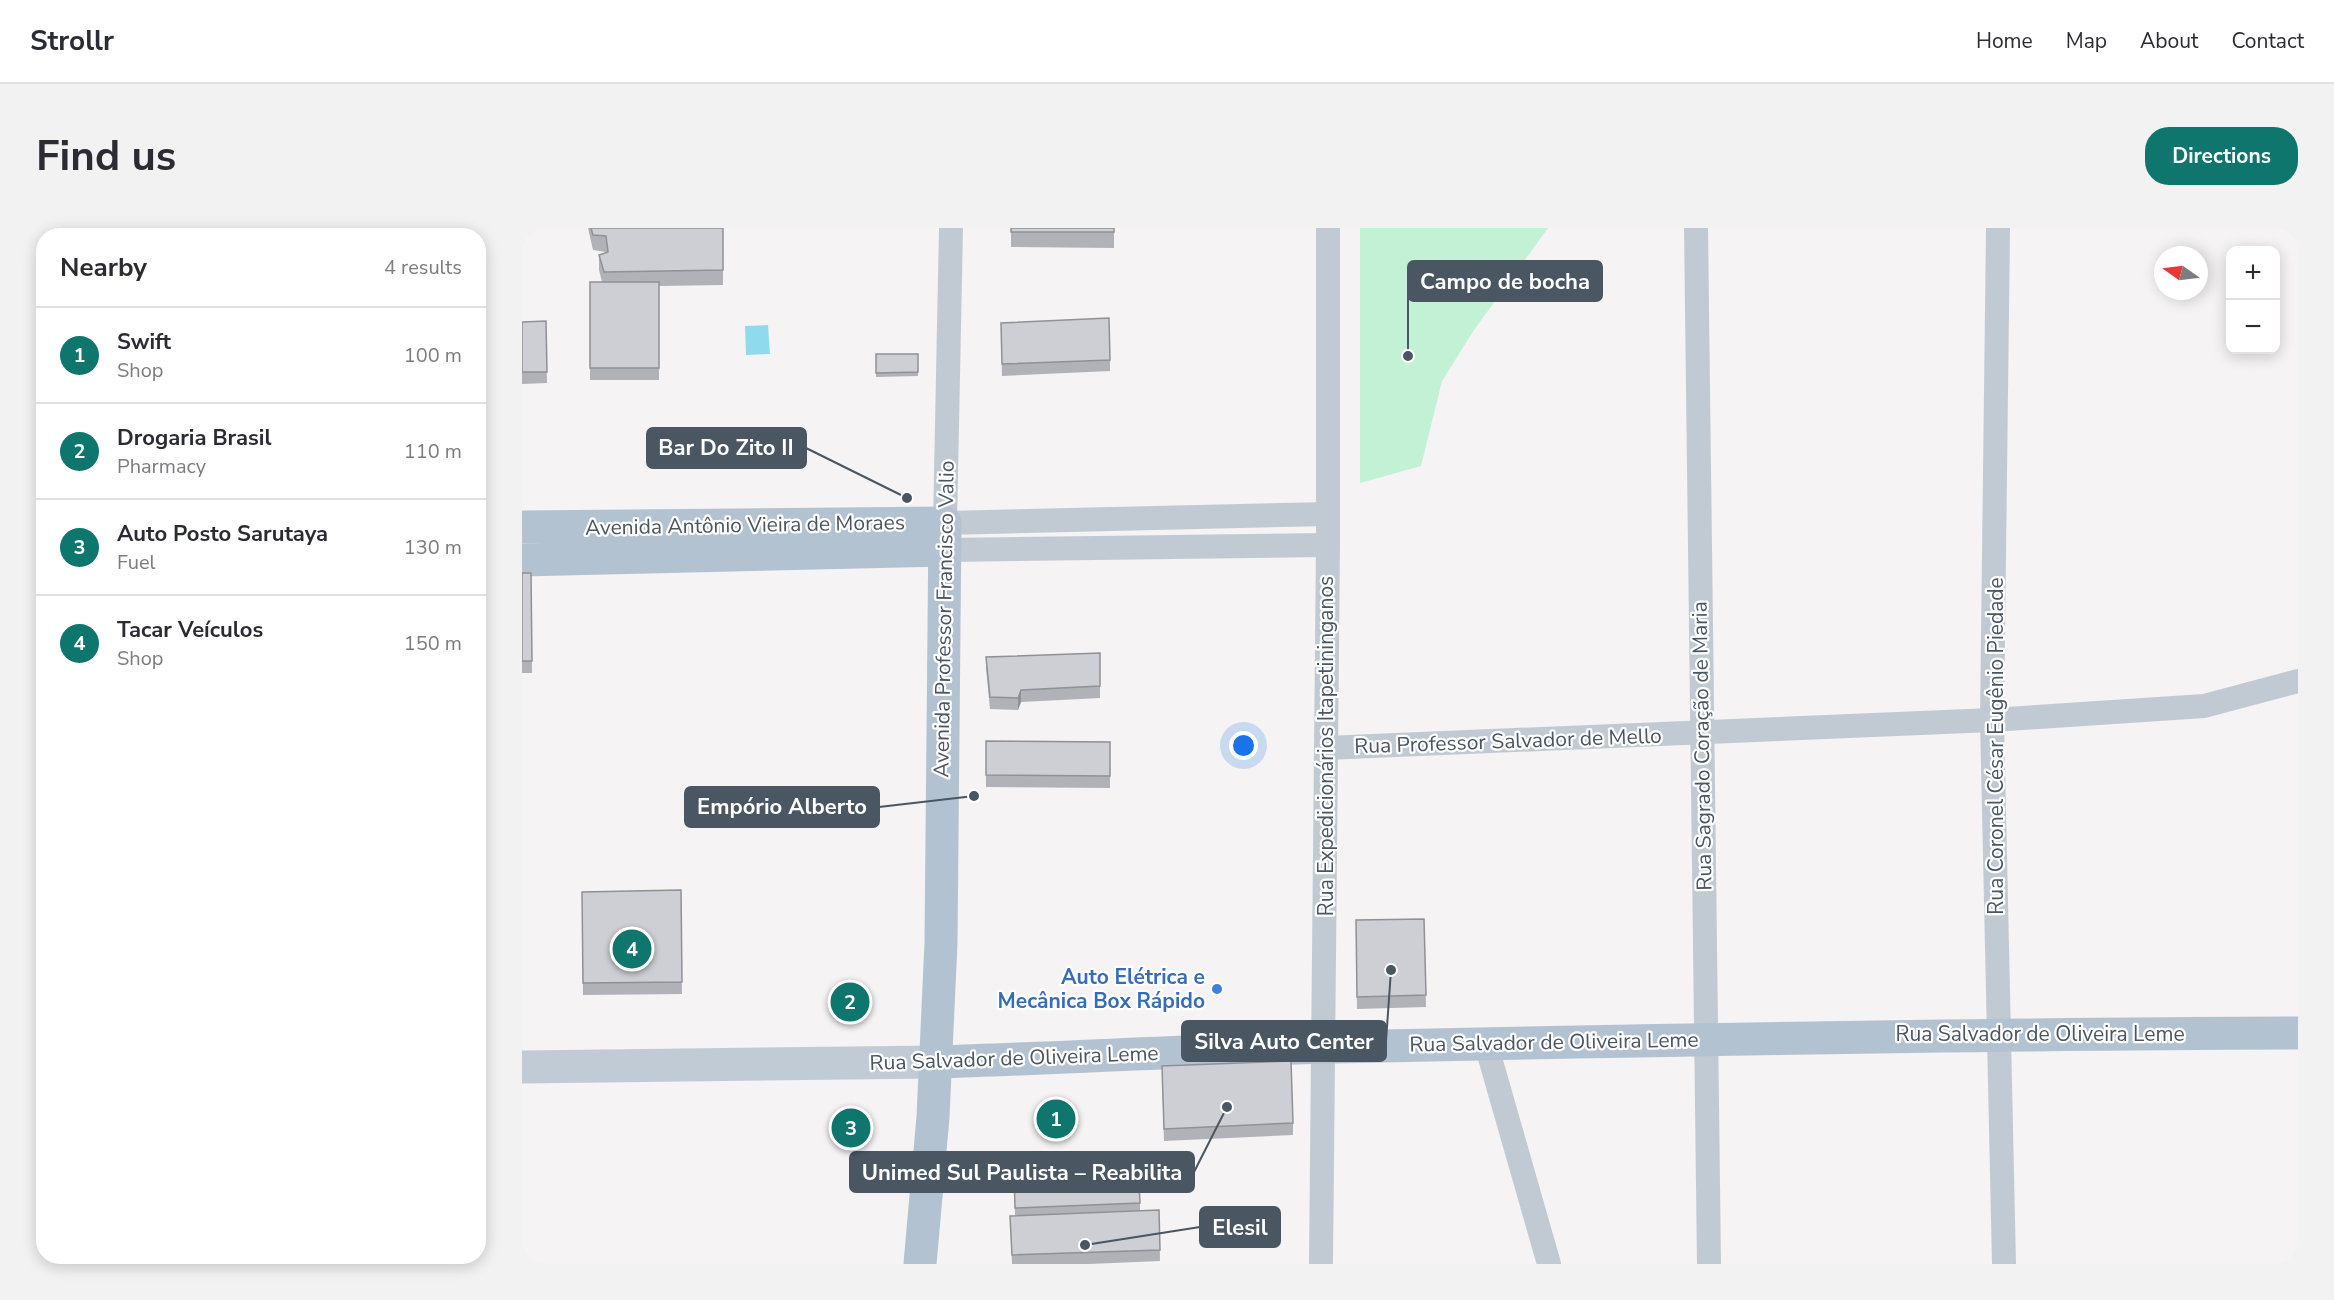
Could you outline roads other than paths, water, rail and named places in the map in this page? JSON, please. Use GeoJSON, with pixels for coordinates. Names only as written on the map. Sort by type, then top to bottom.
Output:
{"type":"FeatureCollection","features":[{"type":"Feature","properties":{"kind":"main road","name":"Avenida Antônio Vieira de Moraes"},"geometry":{"type":"LineString","coordinates":[[522,527],[634,541],[945,536]]}},
{"type":"Feature","properties":{"kind":"main road","name":"Avenida Professor Francisco Valio"},"geometry":{"type":"LineString","coordinates":[[920,1264],[933,1117],[941,943],[945,536]]}},
{"type":"Feature","properties":{"kind":"main road","name":"Avenida Antônio Vieira de Moraes"},"geometry":{"type":"LineString","coordinates":[[522,560],[634,541]]}},
{"type":"Feature","properties":{"kind":"main road","name":"Rua Salvador de Oliveira Leme"},"geometry":{"type":"LineString","coordinates":[[522,1067],[936,1062],[1324,1048],[1706,1038],[2298,1033]]}},
{"type":"Feature","properties":{"kind":"main road","name":"Avenida Professor Francisco Valio"},"geometry":{"type":"LineString","coordinates":[[933,1117],[940,1264]]}},
{"type":"Feature","properties":{"kind":"street","name":"Avenida Professor Francisco Valio"},"geometry":{"type":"LineString","coordinates":[[945,536],[951,228]]}},
{"type":"Feature","properties":{"kind":"street","name":"Rua Expedicionários Itapetininganos"},"geometry":{"type":"LineString","coordinates":[[1321,1264],[1328,544],[1328,228]]}},
{"type":"Feature","properties":{"kind":"street","name":"Rua Sagrado Coração de Maria"},"geometry":{"type":"LineString","coordinates":[[1696,228],[1709,1264]]}},
{"type":"Feature","properties":{"kind":"street","name":"Rua Coronel César Eugênio Piedade"},"geometry":{"type":"LineString","coordinates":[[1998,228],[1992,720],[2004,1264]]}},
{"type":"Feature","properties":{"kind":"street","name":"Avenida Antônio Vieira de Moraes"},"geometry":{"type":"LineString","coordinates":[[945,536],[1328,514]]}},
{"type":"Feature","properties":{"kind":"street","name":"Avenida Antônio Vieira de Moraes"},"geometry":{"type":"LineString","coordinates":[[945,536],[1328,544]]}},
{"type":"Feature","properties":{"kind":"street","name":"Rua Professor Salvador de Mello"},"geometry":{"type":"LineString","coordinates":[[1326,748],[1702,734],[1992,720],[2204,706],[2298,681]]}},
{"type":"Feature","properties":{"kind":"street"},"geometry":{"type":"LineString","coordinates":[[1486,1044],[1549,1264]]}},
{"type":"Feature","properties":{"kind":"water"},"geometry":{"type":"Polygon","coordinates":[[[768,325],[770,354],[746,355],[745,326],[768,325]]]}},
{"type":"Feature","properties":{"kind":"place","name":"Campo de bocha"},"geometry":{"type":"Point","coordinates":[1408,356]}},
{"type":"Feature","properties":{"kind":"place","name":"Bar Do Zito II"},"geometry":{"type":"Point","coordinates":[907,498]}},
{"type":"Feature","properties":{"kind":"place","name":"Empório Alberto"},"geometry":{"type":"Point","coordinates":[974,796]}},
{"type":"Feature","properties":{"kind":"place","name":"Tacar Veículos"},"geometry":{"type":"Point","coordinates":[632,949]}},
{"type":"Feature","properties":{"kind":"place","name":"Silva Auto Center"},"geometry":{"type":"Point","coordinates":[1391,970]}},
{"type":"Feature","properties":{"kind":"place","name":"Auto Elétrica e Mecânica Box Rápido"},"geometry":{"type":"Point","coordinates":[1217,989]}},
{"type":"Feature","properties":{"kind":"place","name":"Drogaria Brasil"},"geometry":{"type":"Point","coordinates":[850,1002]}},
{"type":"Feature","properties":{"kind":"place","name":"Unimed Sul Paulista – Reabilita"},"geometry":{"type":"Point","coordinates":[1227,1107]}},
{"type":"Feature","properties":{"kind":"place","name":"Swift"},"geometry":{"type":"Point","coordinates":[1056,1119]}},
{"type":"Feature","properties":{"kind":"place","name":"Auto Posto Sarutaya"},"geometry":{"type":"Point","coordinates":[851,1128]}},
{"type":"Feature","properties":{"kind":"place","name":"Elesil"},"geometry":{"type":"Point","coordinates":[1085,1245]}}]}
